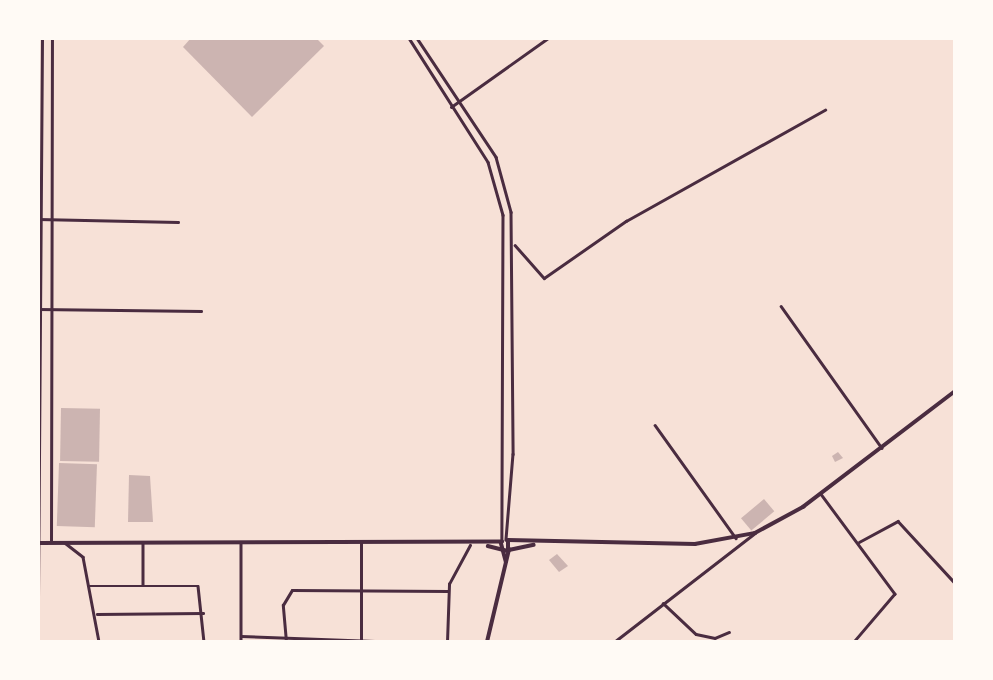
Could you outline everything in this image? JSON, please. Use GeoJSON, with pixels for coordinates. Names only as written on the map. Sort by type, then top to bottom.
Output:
{"type":"FeatureCollection","features":[{"type":"Feature","properties":{"kind":"street"},"geometry":{"type":"LineString","coordinates":[[38,598],[42,38]]}},
{"type":"Feature","properties":{"kind":"street"},"geometry":{"type":"LineString","coordinates":[[51,542],[49,219],[52,38]]}},
{"type":"Feature","properties":{"kind":"street"},"geometry":{"type":"LineString","coordinates":[[409,38],[497,183],[503,215],[506,540],[509,550],[487,642]]}},
{"type":"Feature","properties":{"kind":"street"},"geometry":{"type":"LineString","coordinates":[[417,38],[503,173],[514,243],[514,361],[506,540],[501,549]]}},
{"type":"Feature","properties":{"kind":"street"},"geometry":{"type":"LineString","coordinates":[[452,107],[548,38]]}},
{"type":"Feature","properties":{"kind":"street"},"geometry":{"type":"LineString","coordinates":[[514,243],[544,278],[626,221],[825,110]]}},
{"type":"Feature","properties":{"kind":"street"},"geometry":{"type":"LineString","coordinates":[[39,219],[178,222]]}},
{"type":"Feature","properties":{"kind":"street"},"geometry":{"type":"LineString","coordinates":[[781,306],[882,448]]}},
{"type":"Feature","properties":{"kind":"street"},"geometry":{"type":"LineString","coordinates":[[39,309],[201,311]]}},
{"type":"Feature","properties":{"kind":"street"},"geometry":{"type":"LineString","coordinates":[[504,362],[514,361]]}},
{"type":"Feature","properties":{"kind":"street"},"geometry":{"type":"LineString","coordinates":[[39,362],[50,362]]}},
{"type":"Feature","properties":{"kind":"street"},"geometry":{"type":"LineString","coordinates":[[614,642],[755,533],[821,494],[954,392]]}},
{"type":"Feature","properties":{"kind":"street"},"geometry":{"type":"LineString","coordinates":[[654,425],[736,538]]}},
{"type":"Feature","properties":{"kind":"street"},"geometry":{"type":"LineString","coordinates":[[821,494],[895,594],[854,642]]}},
{"type":"Feature","properties":{"kind":"street"},"geometry":{"type":"LineString","coordinates":[[857,543],[888,521],[898,521],[954,582]]}},
{"type":"Feature","properties":{"kind":"street"},"geometry":{"type":"LineString","coordinates":[[39,543],[361,542],[486,545],[506,540],[535,544],[736,538],[755,533]]}},
{"type":"Feature","properties":{"kind":"street"},"geometry":{"type":"LineString","coordinates":[[64,542],[83,557],[97,614],[99,642]]}},
{"type":"Feature","properties":{"kind":"street"},"geometry":{"type":"LineString","coordinates":[[241,542],[241,642]]}},
{"type":"Feature","properties":{"kind":"street"},"geometry":{"type":"LineString","coordinates":[[360,639],[361,542]]}},
{"type":"Feature","properties":{"kind":"street"},"geometry":{"type":"LineString","coordinates":[[143,543],[143,586]]}},
{"type":"Feature","properties":{"kind":"street"},"geometry":{"type":"LineString","coordinates":[[486,545],[509,550],[535,544]]}},
{"type":"Feature","properties":{"kind":"street"},"geometry":{"type":"LineString","coordinates":[[447,642],[448,591],[470,545]]}},
{"type":"Feature","properties":{"kind":"street"},"geometry":{"type":"LineString","coordinates":[[501,549],[506,562]]}},
{"type":"Feature","properties":{"kind":"street"},"geometry":{"type":"LineString","coordinates":[[88,586],[198,586],[204,641]]}},
{"type":"Feature","properties":{"kind":"street"},"geometry":{"type":"LineString","coordinates":[[286,639],[283,605],[292,590],[448,591]]}},
{"type":"Feature","properties":{"kind":"street"},"geometry":{"type":"LineString","coordinates":[[663,603],[696,634],[715,638],[729,632]]}},
{"type":"Feature","properties":{"kind":"street"},"geometry":{"type":"LineString","coordinates":[[97,614],[203,613]]}},
{"type":"Feature","properties":{"kind":"street"},"geometry":{"type":"LineString","coordinates":[[241,636],[408,642]]}},
{"type":"Feature","properties":{"kind":"street"},"geometry":{"type":"LineString","coordinates":[[151,642],[214,642]]}},
{"type":"Feature","properties":{"kind":"building"},"geometry":{"type":"Polygon","coordinates":[[[191,38],[316,38],[324,46],[252,117],[183,47],[191,38]]]}},
{"type":"Feature","properties":{"kind":"building"},"geometry":{"type":"Polygon","coordinates":[[[61,408],[100,409],[99,462],[60,461],[61,408]]]}},
{"type":"Feature","properties":{"kind":"building"},"geometry":{"type":"Polygon","coordinates":[[[838,452],[843,458],[835,462],[832,456],[838,452]]]}},
{"type":"Feature","properties":{"kind":"building"},"geometry":{"type":"Polygon","coordinates":[[[59,463],[97,464],[95,527],[57,526],[59,463]]]}},
{"type":"Feature","properties":{"kind":"building"},"geometry":{"type":"Polygon","coordinates":[[[129,475],[150,476],[153,522],[128,522],[129,475]]]}},
{"type":"Feature","properties":{"kind":"building"},"geometry":{"type":"Polygon","coordinates":[[[764,499],[774,511],[751,531],[741,518],[764,499]]]}},
{"type":"Feature","properties":{"kind":"building"},"geometry":{"type":"Polygon","coordinates":[[[557,554],[568,566],[559,572],[549,560],[557,554]]]}}]}
